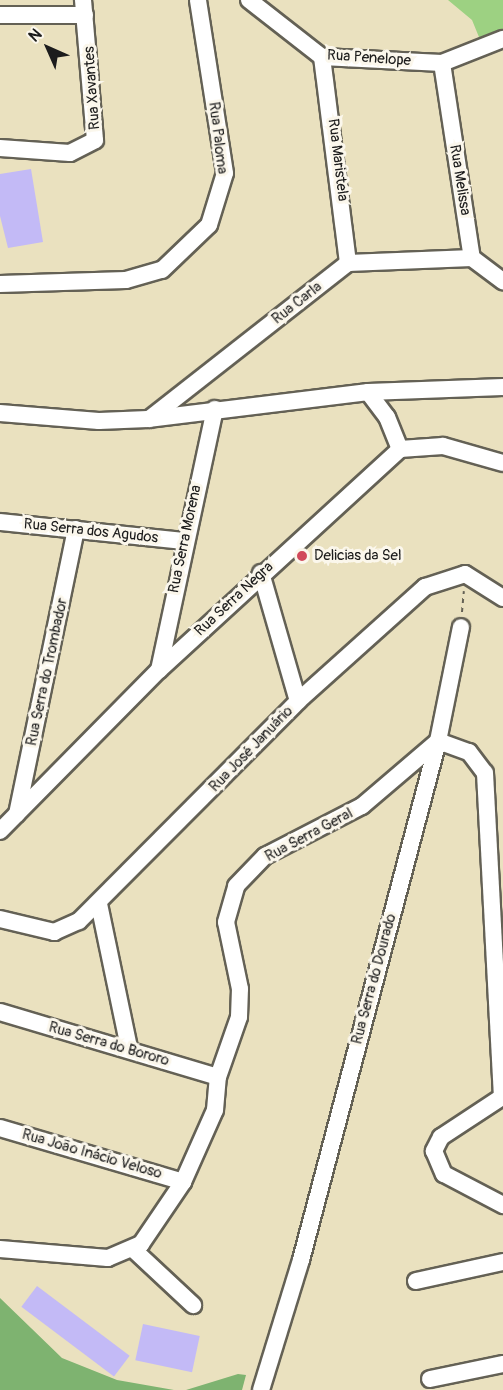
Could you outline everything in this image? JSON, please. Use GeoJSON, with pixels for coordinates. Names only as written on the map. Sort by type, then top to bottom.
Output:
{"type":"FeatureCollection","features":[{"type":"Feature","properties":{"kind":"street","name":"Rua Paloma"},"geometry":{"type":"LineString","coordinates":[[0,284],[126,280],[153,273],[185,251],[209,225],[225,173],[198,0]]}},
{"type":"Feature","properties":{"kind":"street","name":"Rua Penelope"},"geometry":{"type":"LineString","coordinates":[[249,0],[322,57],[442,63],[503,39]]}},
{"type":"Feature","properties":{"kind":"street"},"geometry":{"type":"LineString","coordinates":[[0,15],[84,8]]}},
{"type":"Feature","properties":{"kind":"street","name":"Rua Xavantes"},"geometry":{"type":"LineString","coordinates":[[0,148],[70,153],[95,140],[84,8]]}},
{"type":"Feature","properties":{"kind":"street","name":"Rua Maristela"},"geometry":{"type":"LineString","coordinates":[[322,57],[348,263]]}},
{"type":"Feature","properties":{"kind":"street","name":"Rua Melissa"},"geometry":{"type":"LineString","coordinates":[[442,63],[472,258]]}},
{"type":"Feature","properties":{"kind":"street"},"geometry":{"type":"LineString","coordinates":[[348,263],[472,258],[503,281]]}},
{"type":"Feature","properties":{"kind":"street","name":"Rua Carla"},"geometry":{"type":"LineString","coordinates":[[148,419],[348,263]]}},
{"type":"Feature","properties":{"kind":"street"},"geometry":{"type":"LineString","coordinates":[[0,413],[99,422],[148,419],[368,392],[503,387]]}},
{"type":"Feature","properties":{"kind":"street"},"geometry":{"type":"LineString","coordinates":[[368,392],[387,417],[400,449],[443,446],[503,463]]}},
{"type":"Feature","properties":{"kind":"street","name":"Rua Serra Morena"},"geometry":{"type":"LineString","coordinates":[[159,670],[183,541],[215,409]]}},
{"type":"Feature","properties":{"kind":"street","name":"Rua Serra Negra"},"geometry":{"type":"LineString","coordinates":[[0,831],[159,670],[261,573],[400,449]]}},
{"type":"Feature","properties":{"kind":"street","name":"Rua Serra dos Agudos"},"geometry":{"type":"LineString","coordinates":[[0,522],[183,541]]}},
{"type":"Feature","properties":{"kind":"street","name":"Rua Serra do Trombador"},"geometry":{"type":"LineString","coordinates":[[17,814],[76,529]]}},
{"type":"Feature","properties":{"kind":"street"},"geometry":{"type":"LineString","coordinates":[[261,573],[298,701]]}},
{"type":"Feature","properties":{"kind":"street"},"geometry":{"type":"LineString","coordinates":[[465,574],[503,598]]}},
{"type":"Feature","properties":{"kind":"street","name":"Rua José Januário"},"geometry":{"type":"LineString","coordinates":[[0,919],[54,932],[99,904],[298,701],[425,587],[465,574]]}},
{"type":"Feature","properties":{"kind":"street","name":"Rua Serra do Dourado"},"geometry":{"type":"LineString","coordinates":[[263,1387],[302,1260],[438,741],[461,627]]}},
{"type":"Feature","properties":{"kind":"street"},"geometry":{"type":"LineString","coordinates":[[438,741],[469,752],[485,773],[502,1098],[441,1137],[434,1151],[444,1174],[503,1205]]}},
{"type":"Feature","properties":{"kind":"street","name":"Rua Serra Geral"},"geometry":{"type":"LineString","coordinates":[[134,1250],[183,1182],[215,1110],[218,1077],[239,1017],[240,989],[226,922],[236,886],[265,856],[362,806],[438,741]]}},
{"type":"Feature","properties":{"kind":"street"},"geometry":{"type":"LineString","coordinates":[[99,904],[129,1048]]}},
{"type":"Feature","properties":{"kind":"street","name":"Rua Serra do Bororo"},"geometry":{"type":"LineString","coordinates":[[0,1012],[129,1048],[218,1077]]}},
{"type":"Feature","properties":{"kind":"street","name":"Rua João Inácio Veloso"},"geometry":{"type":"LineString","coordinates":[[0,1128],[183,1182]]}},
{"type":"Feature","properties":{"kind":"street"},"geometry":{"type":"LineString","coordinates":[[0,1249],[93,1259],[134,1250],[193,1305]]}},
{"type":"Feature","properties":{"kind":"street"},"geometry":{"type":"LineString","coordinates":[[416,1281],[503,1262]]}},
{"type":"Feature","properties":{"kind":"street"},"geometry":{"type":"LineString","coordinates":[[430,1379],[503,1364]]}},
{"type":"Feature","properties":{"kind":"path"},"geometry":{"type":"LineString","coordinates":[[461,627],[465,574]]}},
{"type":"Feature","properties":{"kind":"green space"},"geometry":{"type":"Polygon","coordinates":[[[448,0],[503,0],[503,29],[481,42],[472,20],[448,0]]]}},
{"type":"Feature","properties":{"kind":"green space"},"geometry":{"type":"Polygon","coordinates":[[[0,1298],[62,1358],[117,1380],[174,1390],[0,1390],[0,1298]]]}},
{"type":"Feature","properties":{"kind":"green space"},"geometry":{"type":"Polygon","coordinates":[[[238,1374],[246,1375],[242,1390],[186,1390],[238,1374]]]}},
{"type":"Feature","properties":{"kind":"building"},"geometry":{"type":"Polygon","coordinates":[[[31,169],[43,242],[8,248],[0,216],[0,174],[31,169]]]}},
{"type":"Feature","properties":{"kind":"building"},"geometry":{"type":"Polygon","coordinates":[[[37,1286],[130,1356],[114,1377],[21,1307],[37,1286]]]}},
{"type":"Feature","properties":{"kind":"building"},"geometry":{"type":"Polygon","coordinates":[[[143,1324],[200,1336],[192,1372],[135,1360],[143,1324]]]}},
{"type":"Feature","properties":{"kind":"place","name":"Delicias da Sel"},"geometry":{"type":"Point","coordinates":[302,556]}}]}
